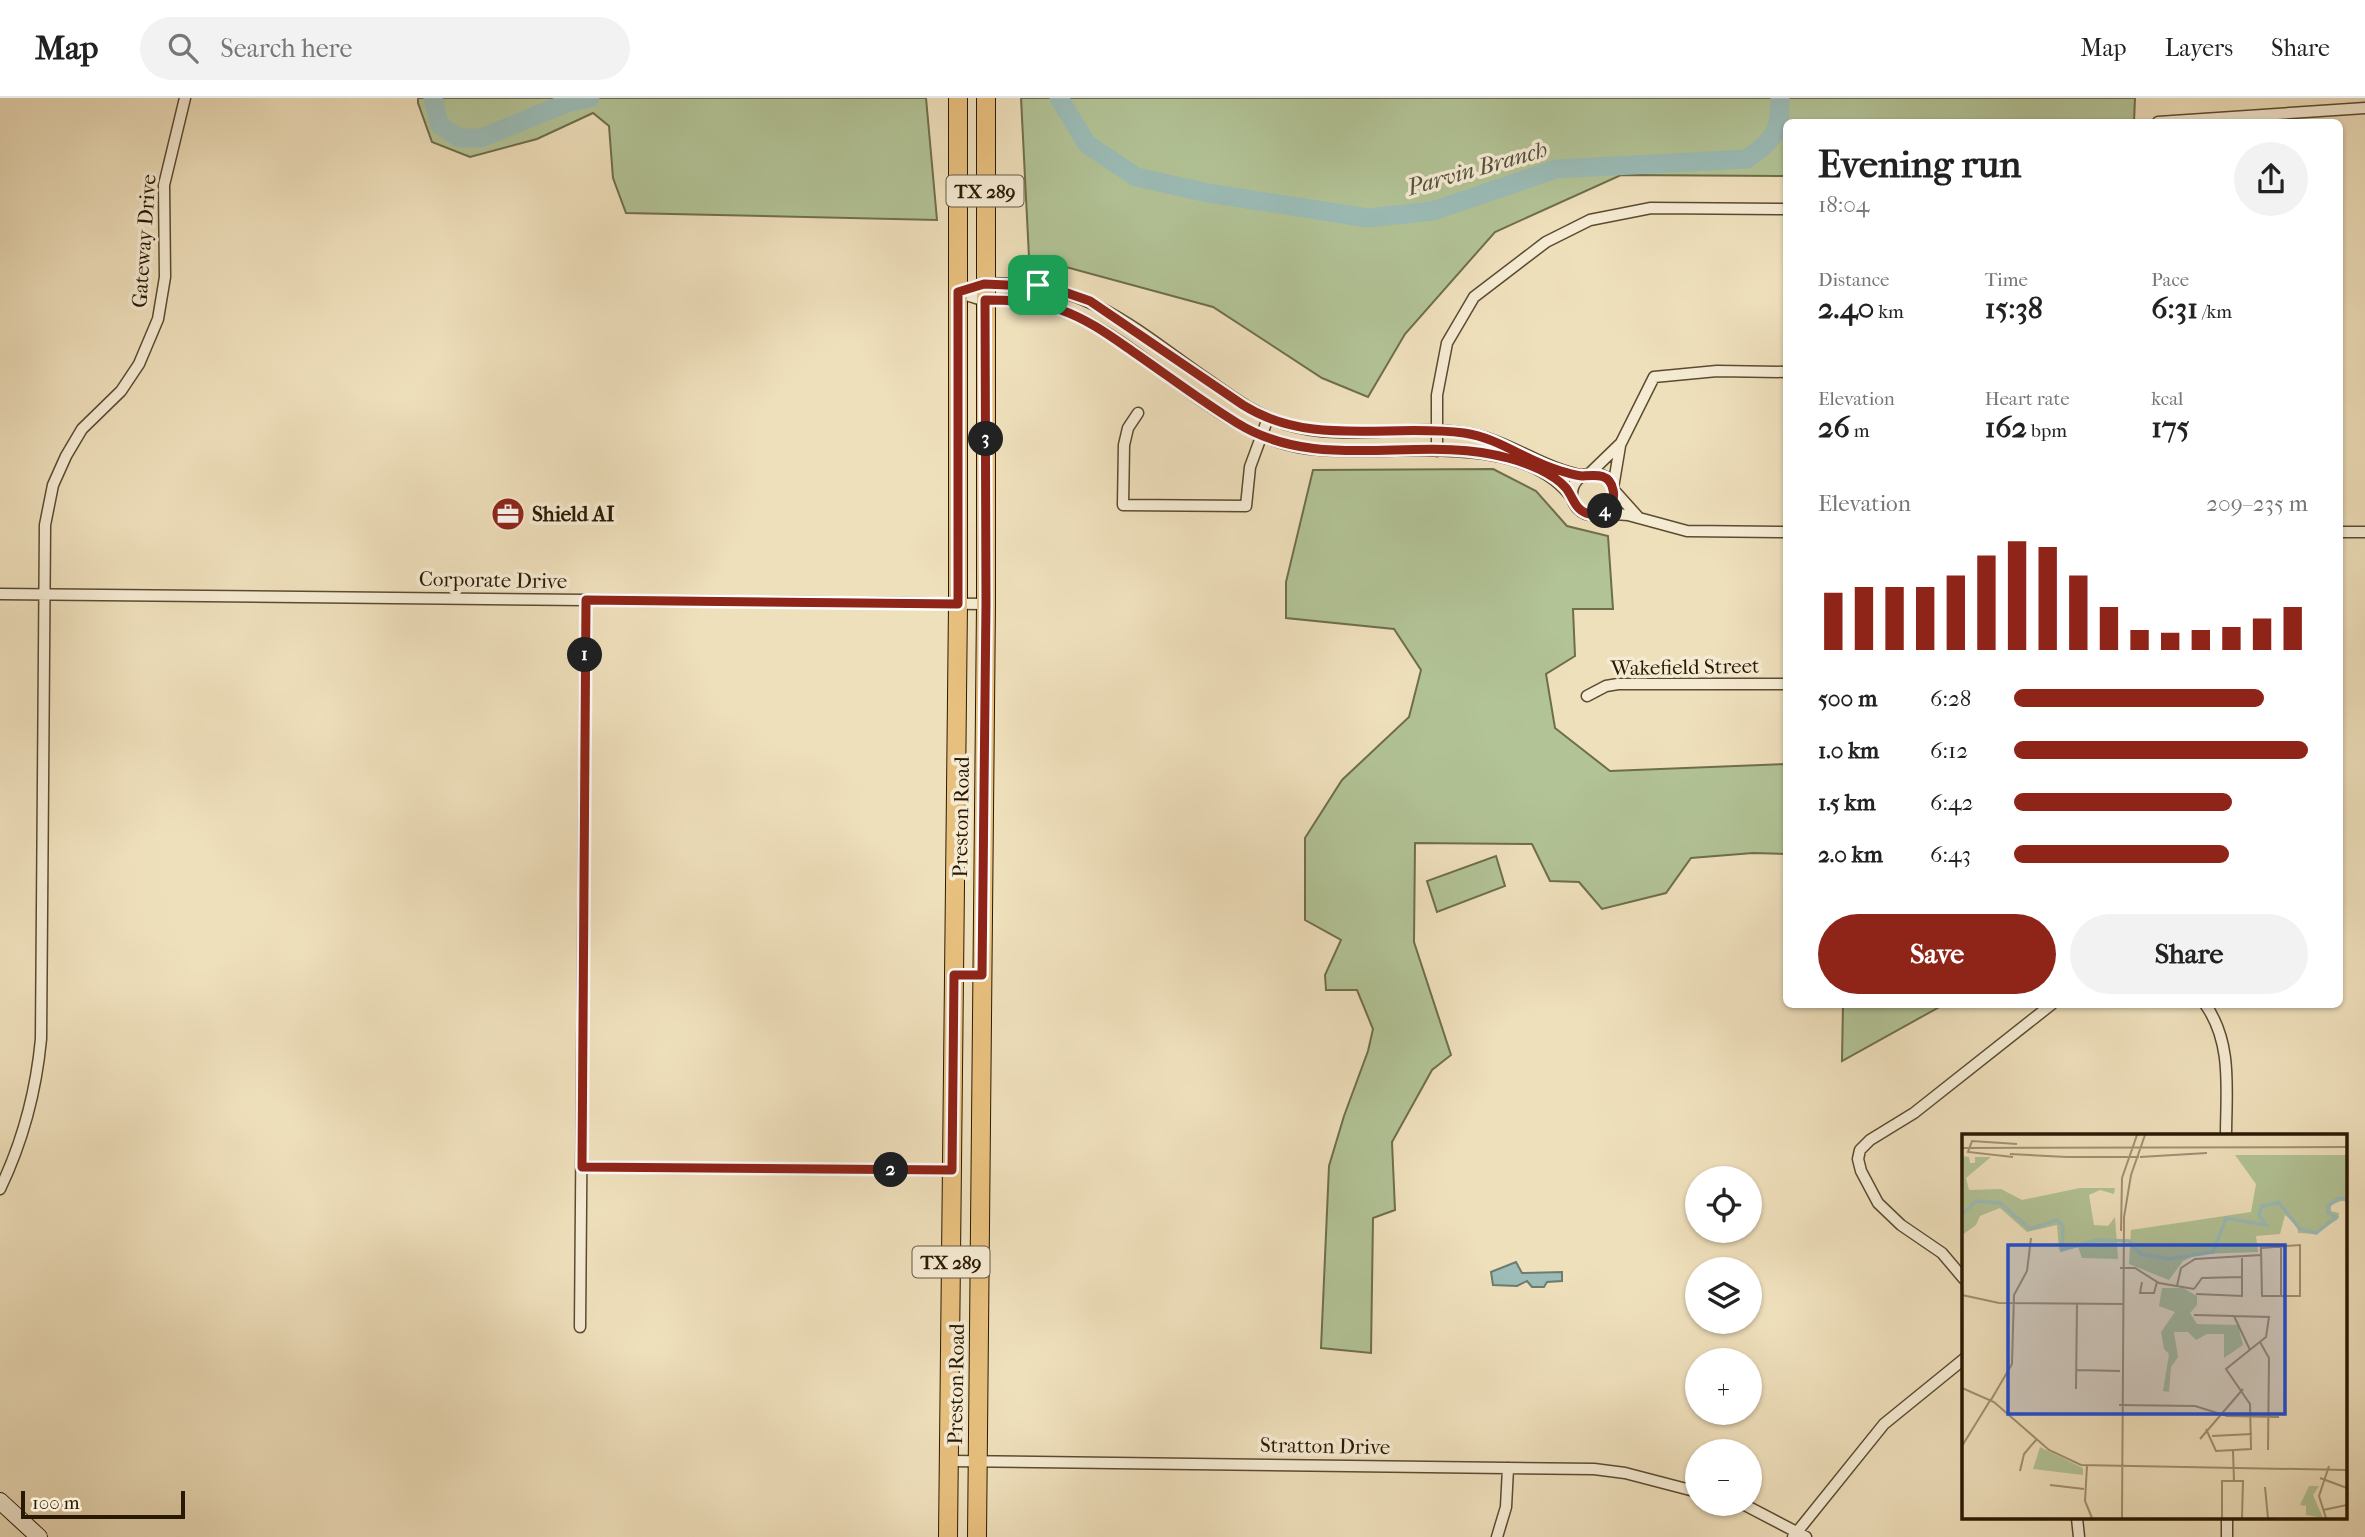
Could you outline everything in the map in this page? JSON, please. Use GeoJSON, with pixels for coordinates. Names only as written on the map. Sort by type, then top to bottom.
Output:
{"type":"FeatureCollection","features":[{"type":"Feature","properties":{"kind":"main road","name":"Preston Road"},"geometry":{"type":"LineString","coordinates":[[948,1537],[958,604],[958,98]]}},
{"type":"Feature","properties":{"kind":"main road","name":"Preston Road"},"geometry":{"type":"LineString","coordinates":[[977,1537],[986,604],[986,98]]}},
{"type":"Feature","properties":{"kind":"main road"},"geometry":{"type":"LineString","coordinates":[[954,975],[982,975]]}},
{"type":"Feature","properties":{"kind":"main road"},"geometry":{"type":"LineString","coordinates":[[952,1170],[965,1172],[980,1188]]}},
{"type":"Feature","properties":{"kind":"main road"},"geometry":{"type":"LineString","coordinates":[[0,1501],[39,1537]]}},
{"type":"Feature","properties":{"kind":"street","name":"Gateway Drive"},"geometry":{"type":"LineString","coordinates":[[0,1189],[22,1137],[30,1110],[41,1040],[45,524],[54,485],[66,456],[82,429],[121,391],[139,364],[159,319],[165,277],[164,185],[185,98]]}},
{"type":"Feature","properties":{"kind":"street"},"geometry":{"type":"LineString","coordinates":[[2199,119],[2365,108]]}},
{"type":"Feature","properties":{"kind":"street"},"geometry":{"type":"LineString","coordinates":[[2323,110],[2324,119]]}},
{"type":"Feature","properties":{"kind":"street"},"geometry":{"type":"LineString","coordinates":[[1437,451],[1437,395],[1447,343],[1474,297],[1546,242],[1590,220],[1651,208],[1783,209]]}},
{"type":"Feature","properties":{"kind":"street"},"geometry":{"type":"LineString","coordinates":[[958,292],[1050,287],[1090,301],[1243,405],[1268,418],[1292,426],[1322,431],[1409,431],[1480,436],[1504,444],[1556,470],[1603,476],[1639,518]]}},
{"type":"Feature","properties":{"kind":"street"},"geometry":{"type":"LineString","coordinates":[[984,292],[1075,316],[1103,331],[1238,424],[1285,443],[1332,451],[1482,453],[1522,463],[1558,482],[1584,513],[1639,518],[1687,531],[1783,532]]}},
{"type":"Feature","properties":{"kind":"street"},"geometry":{"type":"LineString","coordinates":[[1601,513],[1612,503],[1621,443],[1654,377],[1717,371],[1783,372]]}},
{"type":"Feature","properties":{"kind":"street"},"geometry":{"type":"LineString","coordinates":[[1138,413],[1128,428],[1124,445],[1122,505],[1246,506],[1250,467],[1268,418]]}},
{"type":"Feature","properties":{"kind":"street"},"geometry":{"type":"LineString","coordinates":[[1574,501],[1574,488],[1621,443]]}},
{"type":"Feature","properties":{"kind":"street"},"geometry":{"type":"LineString","coordinates":[[2343,532],[2365,532]]}},
{"type":"Feature","properties":{"kind":"street","name":"Corporate Drive"},"geometry":{"type":"LineString","coordinates":[[0,594],[986,604]]}},
{"type":"Feature","properties":{"kind":"street"},"geometry":{"type":"LineString","coordinates":[[580,1327],[586,600]]}},
{"type":"Feature","properties":{"kind":"street","name":"Wakefield Street"},"geometry":{"type":"LineString","coordinates":[[1587,696],[1606,686],[1618,684],[1783,684]]}},
{"type":"Feature","properties":{"kind":"street"},"geometry":{"type":"LineString","coordinates":[[1962,1277],[1942,1253],[1891,1217],[1878,1203],[1864,1179],[1859,1154],[1863,1146],[1908,1118],[2047,1008]]}},
{"type":"Feature","properties":{"kind":"street"},"geometry":{"type":"LineString","coordinates":[[2207,1008],[2224,1043],[2226,1134]]}},
{"type":"Feature","properties":{"kind":"street"},"geometry":{"type":"LineString","coordinates":[[582,1167],[952,1170]]}},
{"type":"Feature","properties":{"kind":"street"},"geometry":{"type":"LineString","coordinates":[[1762,1515],[1798,1535],[1882,1426],[1962,1361]]}},
{"type":"Feature","properties":{"kind":"street","name":"Stratton Drive"},"geometry":{"type":"LineString","coordinates":[[949,1461],[1610,1471],[1685,1489]]}},
{"type":"Feature","properties":{"kind":"street"},"geometry":{"type":"LineString","coordinates":[[1497,1537],[1506,1507],[1508,1468]]}},
{"type":"Feature","properties":{"kind":"green space"},"geometry":{"type":"Polygon","coordinates":[[[418,98],[926,98],[937,220],[626,213],[613,178],[609,126],[593,113],[537,139],[470,157],[432,142],[418,98]]]}},
{"type":"Feature","properties":{"kind":"green space"},"geometry":{"type":"Polygon","coordinates":[[[1021,98],[2135,98],[2134,119],[1783,119],[1783,176],[1621,175],[1495,232],[1405,334],[1368,397],[1322,378],[1213,307],[1029,257],[1021,98]]]}},
{"type":"Feature","properties":{"kind":"green space"},"geometry":{"type":"Polygon","coordinates":[[[1493,469],[1536,491],[1567,526],[1608,536],[1613,609],[1573,609],[1575,656],[1546,674],[1555,728],[1610,771],[1783,764],[1783,854],[1753,853],[1691,858],[1666,893],[1602,909],[1579,882],[1550,881],[1532,844],[1415,843],[1414,942],[1451,1055],[1432,1070],[1392,1142],[1395,1210],[1373,1218],[1371,1353],[1321,1348],[1329,1166],[1373,1029],[1357,990],[1326,990],[1325,975],[1341,940],[1305,920],[1305,838],[1342,780],[1409,717],[1421,670],[1394,629],[1286,618],[1286,582],[1313,470],[1493,469]]]}},
{"type":"Feature","properties":{"kind":"green space"},"geometry":{"type":"Polygon","coordinates":[[[1496,856],[1505,886],[1437,912],[1427,881],[1496,856]]]}},
{"type":"Feature","properties":{"kind":"green space"},"geometry":{"type":"Polygon","coordinates":[[[1843,1008],[1938,1008],[1842,1061],[1843,1008]]]}},
{"type":"Feature","properties":{"kind":"water"},"geometry":{"type":"Polygon","coordinates":[[[1516,1262],[1522,1273],[1562,1272],[1562,1281],[1547,1282],[1544,1287],[1532,1287],[1527,1281],[1517,1286],[1493,1285],[1491,1272],[1516,1262]]]}},
{"type":"Feature","properties":{"kind":"waterway","name":"Parvin Branch"},"geometry":{"type":"LineString","coordinates":[[433,98],[439,124],[459,138],[481,138],[567,103],[590,98]]}},
{"type":"Feature","properties":{"kind":"waterway","name":"Parvin Branch"},"geometry":{"type":"LineString","coordinates":[[1059,98],[1087,144],[1136,177],[1208,193],[1368,218],[1433,211],[1556,169],[1747,159],[1774,134],[1779,119],[1780,98]]}},
{"type":"Feature","properties":{"kind":"place","name":"Shield AI"},"geometry":{"type":"Point","coordinates":[508,514]}},
{"type":"Feature","properties":{"kind":"route"},"geometry":{"type":"LineString","coordinates":[[984,284],[1038,285],[1077,296],[1104,309],[1243,405],[1268,418],[1298,428],[1322,431],[1455,432],[1480,436],[1504,444],[1556,470],[1585,476],[1603,476],[1613,489],[1612,503],[1607,510],[1597,515],[1585,513],[1578,508],[1565,488],[1552,478],[1522,463],[1482,453],[1332,451],[1279,442],[1238,424],[1103,331],[1075,316],[1020,300],[985,300],[986,604],[982,975],[954,975],[952,1170],[582,1167],[586,600],[958,604],[958,292],[984,284]]}}]}
